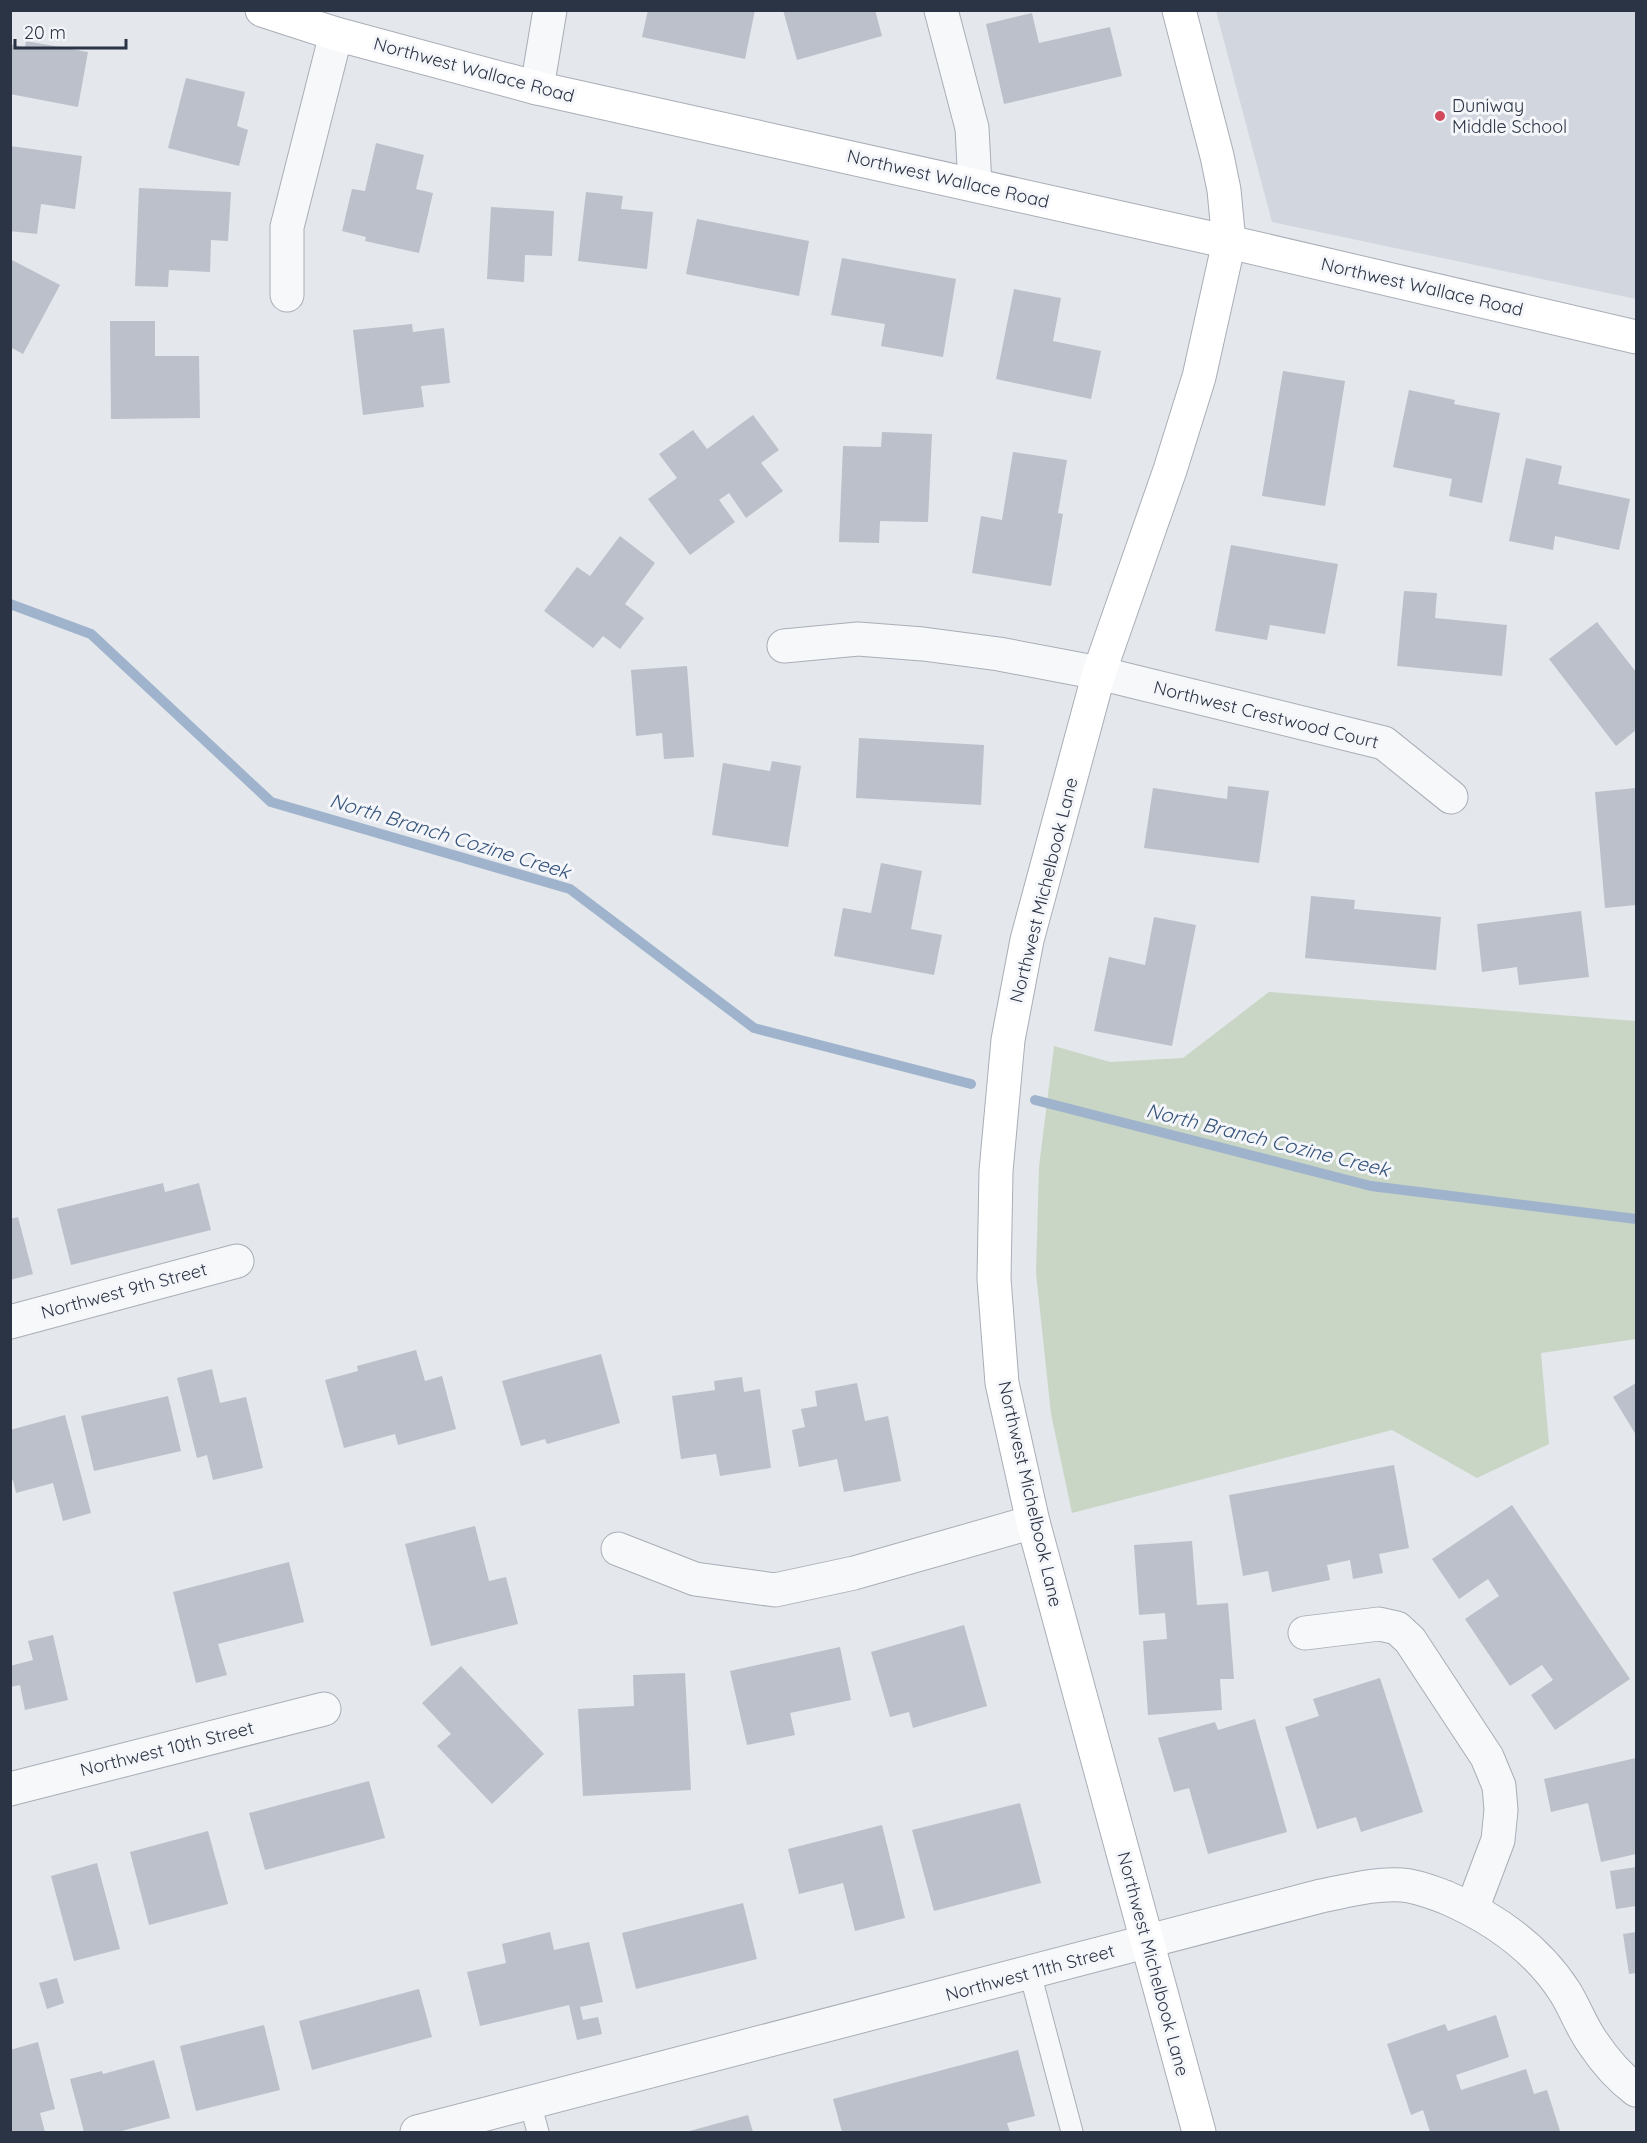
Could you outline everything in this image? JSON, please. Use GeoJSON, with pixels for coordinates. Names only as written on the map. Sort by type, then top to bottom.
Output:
{"type":"FeatureCollection","features":[{"type":"Feature","properties":{"kind":"street","name":"Northwest Wallace Road"},"geometry":{"type":"LineString","coordinates":[[262,10],[336,34],[537,88],[1229,242],[1636,337]]}},
{"type":"Feature","properties":{"kind":"street"},"geometry":{"type":"LineString","coordinates":[[537,88],[550,10]]}},
{"type":"Feature","properties":{"kind":"street"},"geometry":{"type":"LineString","coordinates":[[940,10],[972,128],[975,185]]}},
{"type":"Feature","properties":{"kind":"street","name":"Northwest Michelbook Lane"},"geometry":{"type":"LineString","coordinates":[[1179,10],[1217,156],[1224,190],[1229,242],[1199,377],[1170,470],[1099,673],[1027,940],[1008,1040],[996,1171],[994,1279],[1002,1383],[1033,1522],[1199,2133]]}},
{"type":"Feature","properties":{"kind":"street"},"geometry":{"type":"LineString","coordinates":[[288,295],[287,227],[336,34]]}},
{"type":"Feature","properties":{"kind":"street","name":"Northwest Crestwood Court"},"geometry":{"type":"LineString","coordinates":[[784,646],[858,639],[923,644],[999,654],[1099,673],[1384,743],[1451,797]]}},
{"type":"Feature","properties":{"kind":"street","name":"Northwest 9th Street"},"geometry":{"type":"LineString","coordinates":[[10,1322],[237,1261]]}},
{"type":"Feature","properties":{"kind":"street"},"geometry":{"type":"LineString","coordinates":[[618,1549],[695,1579],[775,1590],[854,1573],[1033,1522]]}},
{"type":"Feature","properties":{"kind":"street"},"geometry":{"type":"LineString","coordinates":[[1305,1634],[1379,1624],[1397,1628],[1410,1640],[1487,1757],[1499,1786],[1501,1810],[1498,1839],[1472,1909]]}},
{"type":"Feature","properties":{"kind":"street","name":"Northwest 10th Street"},"geometry":{"type":"LineString","coordinates":[[10,1789],[324,1709]]}},
{"type":"Feature","properties":{"kind":"street","name":"Northwest 11th Street"},"geometry":{"type":"LineString","coordinates":[[417,2133],[534,2118],[1030,1973],[1321,1896],[1374,1886],[1402,1885],[1426,1889],[1472,1909],[1506,1929],[1531,1950],[1553,1973],[1576,2009],[1592,2042],[1620,2077],[1636,2090]]}},
{"type":"Feature","properties":{"kind":"lane"},"geometry":{"type":"LineString","coordinates":[[1030,1973],[1072,2130]]}},
{"type":"Feature","properties":{"kind":"shaded area","name":"Duniway Middle School"},"geometry":{"type":"Polygon","coordinates":[[[1216,11],[1636,11],[1636,299],[1272,222],[1216,11]]]}},
{"type":"Feature","properties":{"kind":"green space"},"geometry":{"type":"Polygon","coordinates":[[[1269,992],[1636,1021],[1636,1339],[1541,1353],[1549,1444],[1477,1478],[1392,1430],[1072,1513],[1051,1414],[1036,1273],[1039,1167],[1054,1046],[1110,1062],[1183,1058],[1269,992]]]}},
{"type":"Feature","properties":{"kind":"building"},"geometry":{"type":"Polygon","coordinates":[[[648,10],[755,10],[745,59],[642,37],[648,10]]]}},
{"type":"Feature","properties":{"kind":"building"},"geometry":{"type":"Polygon","coordinates":[[[783,10],[875,10],[882,36],[797,60],[783,10]]]}},
{"type":"Feature","properties":{"kind":"building"},"geometry":{"type":"Polygon","coordinates":[[[1032,13],[1039,43],[1110,27],[1122,76],[1004,104],[986,24],[1032,13]]]}},
{"type":"Feature","properties":{"kind":"building"},"geometry":{"type":"Polygon","coordinates":[[[26,41],[88,52],[78,107],[10,94],[10,44],[25,47],[26,41]]]}},
{"type":"Feature","properties":{"kind":"building"},"geometry":{"type":"Polygon","coordinates":[[[186,78],[245,92],[237,126],[248,130],[239,166],[168,148],[186,78]]]}},
{"type":"Feature","properties":{"kind":"building"},"geometry":{"type":"Polygon","coordinates":[[[376,143],[424,155],[416,189],[433,193],[419,253],[365,241],[366,237],[342,231],[352,189],[365,191],[376,143]]]}},
{"type":"Feature","properties":{"kind":"building"},"geometry":{"type":"Polygon","coordinates":[[[10,146],[82,156],[75,209],[41,204],[37,234],[10,231],[10,146]]]}},
{"type":"Feature","properties":{"kind":"building"},"geometry":{"type":"Polygon","coordinates":[[[139,188],[231,192],[228,241],[211,240],[210,272],[169,270],[168,287],[135,286],[139,188]]]}},
{"type":"Feature","properties":{"kind":"building"},"geometry":{"type":"Polygon","coordinates":[[[586,192],[623,196],[621,209],[653,212],[647,269],[578,261],[586,192]]]}},
{"type":"Feature","properties":{"kind":"building"},"geometry":{"type":"Polygon","coordinates":[[[491,207],[554,211],[552,256],[525,255],[524,282],[487,279],[491,207]]]}},
{"type":"Feature","properties":{"kind":"building"},"geometry":{"type":"Polygon","coordinates":[[[697,219],[809,241],[799,296],[686,274],[697,219]]]}},
{"type":"Feature","properties":{"kind":"building"},"geometry":{"type":"Polygon","coordinates":[[[842,258],[956,279],[943,357],[881,346],[885,324],[831,315],[842,258]]]}},
{"type":"Feature","properties":{"kind":"building"},"geometry":{"type":"Polygon","coordinates":[[[10,259],[60,285],[23,354],[10,347],[10,259]]]}},
{"type":"Feature","properties":{"kind":"building"},"geometry":{"type":"Polygon","coordinates":[[[1014,289],[1061,298],[1053,341],[1101,351],[1091,399],[996,379],[1014,289]]]}},
{"type":"Feature","properties":{"kind":"building"},"geometry":{"type":"Polygon","coordinates":[[[110,321],[155,321],[155,356],[199,356],[200,418],[111,419],[110,321]]]}},
{"type":"Feature","properties":{"kind":"building"},"geometry":{"type":"Polygon","coordinates":[[[412,324],[413,332],[444,328],[450,383],[421,386],[424,407],[363,415],[353,330],[412,324]]]}},
{"type":"Feature","properties":{"kind":"building"},"geometry":{"type":"Polygon","coordinates":[[[1283,371],[1345,381],[1325,506],[1262,496],[1283,371]]]}},
{"type":"Feature","properties":{"kind":"building"},"geometry":{"type":"Polygon","coordinates":[[[1409,390],[1455,400],[1454,404],[1500,413],[1482,503],[1449,496],[1452,479],[1393,467],[1409,390]]]}},
{"type":"Feature","properties":{"kind":"building"},"geometry":{"type":"Polygon","coordinates":[[[753,415],[779,450],[761,463],[783,491],[746,518],[729,493],[719,500],[735,522],[690,555],[648,499],[677,478],[659,454],[693,430],[707,449],[753,415]]]}},
{"type":"Feature","properties":{"kind":"building"},"geometry":{"type":"Polygon","coordinates":[[[882,432],[932,434],[928,522],[880,521],[879,543],[839,542],[843,446],[881,447],[882,432]]]}},
{"type":"Feature","properties":{"kind":"building"},"geometry":{"type":"Polygon","coordinates":[[[1013,452],[1067,460],[1058,513],[1063,514],[1051,586],[972,573],[981,516],[1002,520],[1013,452]]]}},
{"type":"Feature","properties":{"kind":"building"},"geometry":{"type":"Polygon","coordinates":[[[1526,458],[1562,466],[1558,484],[1630,499],[1619,550],[1555,536],[1553,550],[1509,541],[1526,458]]]}},
{"type":"Feature","properties":{"kind":"building"},"geometry":{"type":"Polygon","coordinates":[[[620,536],[655,563],[625,604],[644,618],[620,649],[603,636],[593,648],[544,611],[577,567],[590,576],[620,536]]]}},
{"type":"Feature","properties":{"kind":"building"},"geometry":{"type":"Polygon","coordinates":[[[1231,545],[1338,564],[1325,634],[1270,625],[1267,640],[1215,631],[1231,545]]]}},
{"type":"Feature","properties":{"kind":"building"},"geometry":{"type":"Polygon","coordinates":[[[1404,591],[1437,593],[1435,618],[1507,625],[1502,676],[1397,666],[1404,591]]]}},
{"type":"Feature","properties":{"kind":"building"},"geometry":{"type":"Polygon","coordinates":[[[1597,622],[1636,672],[1636,730],[1616,746],[1549,659],[1597,622]]]}},
{"type":"Feature","properties":{"kind":"building"},"geometry":{"type":"Polygon","coordinates":[[[687,666],[694,757],[664,759],[662,733],[636,736],[631,670],[687,666]]]}},
{"type":"Feature","properties":{"kind":"building"},"geometry":{"type":"Polygon","coordinates":[[[859,738],[984,745],[981,805],[856,798],[859,738]]]}},
{"type":"Feature","properties":{"kind":"building"},"geometry":{"type":"Polygon","coordinates":[[[772,761],[801,766],[788,847],[712,835],[723,763],[770,771],[772,761]]]}},
{"type":"Feature","properties":{"kind":"building"},"geometry":{"type":"Polygon","coordinates":[[[1228,786],[1269,791],[1259,863],[1144,848],[1153,788],[1227,799],[1228,786]]]}},
{"type":"Feature","properties":{"kind":"building"},"geometry":{"type":"Polygon","coordinates":[[[1636,788],[1636,905],[1605,908],[1595,792],[1636,788]]]}},
{"type":"Feature","properties":{"kind":"building"},"geometry":{"type":"Polygon","coordinates":[[[881,863],[922,871],[911,929],[942,935],[934,975],[834,956],[843,908],[871,913],[881,863]]]}},
{"type":"Feature","properties":{"kind":"building"},"geometry":{"type":"Polygon","coordinates":[[[1311,896],[1355,900],[1354,909],[1441,917],[1436,970],[1305,958],[1311,896]]]}},
{"type":"Feature","properties":{"kind":"building"},"geometry":{"type":"Polygon","coordinates":[[[1581,911],[1589,977],[1519,985],[1517,967],[1482,972],[1477,924],[1581,911]]]}},
{"type":"Feature","properties":{"kind":"building"},"geometry":{"type":"Polygon","coordinates":[[[1154,917],[1196,925],[1172,1046],[1094,1031],[1109,957],[1145,965],[1154,917]]]}},
{"type":"Feature","properties":{"kind":"building"},"geometry":{"type":"Polygon","coordinates":[[[163,1183],[165,1192],[199,1183],[211,1230],[71,1265],[57,1209],[163,1183]]]}},
{"type":"Feature","properties":{"kind":"building"},"geometry":{"type":"Polygon","coordinates":[[[18,1217],[33,1274],[10,1280],[10,1219],[18,1217]]]}},
{"type":"Feature","properties":{"kind":"building"},"geometry":{"type":"Polygon","coordinates":[[[416,1350],[425,1381],[442,1376],[456,1429],[398,1445],[395,1434],[344,1448],[325,1380],[358,1371],[357,1366],[416,1350]]]}},
{"type":"Feature","properties":{"kind":"building"},"geometry":{"type":"Polygon","coordinates":[[[601,1354],[620,1423],[547,1444],[545,1439],[521,1446],[502,1381],[601,1354]]]}},
{"type":"Feature","properties":{"kind":"building"},"geometry":{"type":"Polygon","coordinates":[[[212,1369],[220,1403],[246,1397],[263,1468],[213,1480],[207,1455],[197,1458],[177,1378],[212,1369]]]}},
{"type":"Feature","properties":{"kind":"building"},"geometry":{"type":"Polygon","coordinates":[[[742,1377],[744,1392],[760,1389],[771,1468],[720,1476],[716,1454],[681,1459],[672,1396],[715,1390],[714,1381],[742,1377]]]}},
{"type":"Feature","properties":{"kind":"building"},"geometry":{"type":"Polygon","coordinates":[[[857,1383],[865,1421],[888,1416],[901,1481],[844,1492],[837,1459],[799,1467],[792,1430],[805,1427],[801,1409],[817,1406],[815,1391],[857,1383]]]}},
{"type":"Feature","properties":{"kind":"building"},"geometry":{"type":"Polygon","coordinates":[[[1636,1383],[1636,1435],[1613,1397],[1636,1383]]]}},
{"type":"Feature","properties":{"kind":"building"},"geometry":{"type":"Polygon","coordinates":[[[168,1396],[181,1451],[94,1471],[81,1416],[168,1396]]]}},
{"type":"Feature","properties":{"kind":"building"},"geometry":{"type":"Polygon","coordinates":[[[65,1415],[91,1513],[63,1521],[53,1483],[16,1493],[13,1480],[10,1481],[10,1430],[65,1415]]]}},
{"type":"Feature","properties":{"kind":"building"},"geometry":{"type":"Polygon","coordinates":[[[1394,1465],[1409,1548],[1379,1554],[1383,1573],[1353,1579],[1350,1560],[1327,1565],[1330,1580],[1272,1592],[1268,1571],[1243,1576],[1229,1495],[1394,1465]]]}},
{"type":"Feature","properties":{"kind":"building"},"geometry":{"type":"Polygon","coordinates":[[[1512,1505],[1630,1679],[1555,1730],[1531,1695],[1553,1680],[1542,1665],[1510,1686],[1465,1619],[1499,1596],[1488,1579],[1459,1599],[1432,1559],[1512,1505]]]}},
{"type":"Feature","properties":{"kind":"building"},"geometry":{"type":"Polygon","coordinates":[[[475,1526],[489,1581],[506,1577],[518,1624],[431,1646],[405,1544],[475,1526]]]}},
{"type":"Feature","properties":{"kind":"building"},"geometry":{"type":"Polygon","coordinates":[[[1192,1541],[1197,1605],[1228,1603],[1234,1679],[1220,1679],[1222,1710],[1148,1715],[1143,1641],[1167,1639],[1165,1613],[1139,1615],[1134,1545],[1192,1541]]]}},
{"type":"Feature","properties":{"kind":"building"},"geometry":{"type":"Polygon","coordinates":[[[289,1562],[304,1622],[218,1644],[227,1675],[196,1683],[173,1592],[289,1562]]]}},
{"type":"Feature","properties":{"kind":"building"},"geometry":{"type":"Polygon","coordinates":[[[964,1625],[987,1706],[913,1728],[909,1712],[890,1717],[871,1652],[964,1625]]]}},
{"type":"Feature","properties":{"kind":"building"},"geometry":{"type":"Polygon","coordinates":[[[53,1635],[68,1700],[25,1710],[20,1685],[10,1687],[10,1666],[33,1660],[28,1641],[53,1635]]]}},
{"type":"Feature","properties":{"kind":"building"},"geometry":{"type":"Polygon","coordinates":[[[840,1647],[851,1700],[790,1713],[795,1735],[747,1745],[730,1671],[840,1647]]]}},
{"type":"Feature","properties":{"kind":"building"},"geometry":{"type":"Polygon","coordinates":[[[461,1666],[544,1754],[492,1804],[437,1746],[451,1734],[422,1703],[461,1666]]]}},
{"type":"Feature","properties":{"kind":"building"},"geometry":{"type":"Polygon","coordinates":[[[685,1673],[691,1790],[583,1796],[578,1709],[634,1706],[633,1675],[685,1673]]]}},
{"type":"Feature","properties":{"kind":"building"},"geometry":{"type":"Polygon","coordinates":[[[1380,1678],[1423,1812],[1361,1832],[1356,1817],[1317,1829],[1285,1727],[1319,1716],[1313,1699],[1380,1678]]]}},
{"type":"Feature","properties":{"kind":"building"},"geometry":{"type":"Polygon","coordinates":[[[1255,1719],[1287,1832],[1208,1854],[1189,1788],[1174,1792],[1158,1738],[1215,1722],[1218,1730],[1255,1719]]]}},
{"type":"Feature","properties":{"kind":"building"},"geometry":{"type":"Polygon","coordinates":[[[1636,1758],[1636,1854],[1601,1862],[1588,1803],[1551,1812],[1544,1779],[1636,1758]]]}},
{"type":"Feature","properties":{"kind":"building"},"geometry":{"type":"Polygon","coordinates":[[[369,1781],[385,1838],[265,1870],[249,1813],[369,1781]]]}},
{"type":"Feature","properties":{"kind":"building"},"geometry":{"type":"Polygon","coordinates":[[[1020,1803],[1041,1883],[934,1911],[912,1830],[1020,1803]]]}},
{"type":"Feature","properties":{"kind":"building"},"geometry":{"type":"Polygon","coordinates":[[[882,1825],[905,1918],[855,1931],[843,1883],[799,1894],[788,1849],[882,1825]]]}},
{"type":"Feature","properties":{"kind":"building"},"geometry":{"type":"Polygon","coordinates":[[[208,1831],[228,1904],[149,1925],[130,1852],[208,1831]]]}},
{"type":"Feature","properties":{"kind":"building"},"geometry":{"type":"Polygon","coordinates":[[[97,1863],[120,1949],[74,1961],[51,1876],[97,1863]]]}},
{"type":"Feature","properties":{"kind":"building"},"geometry":{"type":"Polygon","coordinates":[[[1636,1867],[1636,1906],[1616,1909],[1610,1871],[1636,1867]]]}},
{"type":"Feature","properties":{"kind":"building"},"geometry":{"type":"Polygon","coordinates":[[[743,1903],[757,1959],[636,1989],[622,1933],[743,1903]]]}},
{"type":"Feature","properties":{"kind":"building"},"geometry":{"type":"Polygon","coordinates":[[[550,1932],[554,1950],[589,1942],[603,2002],[580,2007],[583,2020],[598,2017],[602,2034],[577,2040],[569,2005],[480,2026],[467,1972],[506,1963],[502,1944],[550,1932]]]}},
{"type":"Feature","properties":{"kind":"building"},"geometry":{"type":"Polygon","coordinates":[[[1636,1932],[1636,1973],[1629,1974],[1623,1934],[1636,1932]]]}},
{"type":"Feature","properties":{"kind":"building"},"geometry":{"type":"Polygon","coordinates":[[[57,1978],[64,2003],[47,2009],[39,1983],[57,1978]]]}},
{"type":"Feature","properties":{"kind":"building"},"geometry":{"type":"Polygon","coordinates":[[[419,1989],[432,2037],[312,2070],[299,2021],[419,1989]]]}},
{"type":"Feature","properties":{"kind":"building"},"geometry":{"type":"Polygon","coordinates":[[[1496,2015],[1509,2057],[1456,2075],[1461,2090],[1526,2069],[1534,2094],[1547,2090],[1560,2131],[1430,2132],[1423,2110],[1411,2115],[1387,2044],[1445,2024],[1448,2031],[1496,2015]]]}},
{"type":"Feature","properties":{"kind":"building"},"geometry":{"type":"Polygon","coordinates":[[[264,2025],[280,2090],[196,2111],[180,2046],[264,2025]]]}},
{"type":"Feature","properties":{"kind":"building"},"geometry":{"type":"Polygon","coordinates":[[[38,2042],[55,2109],[40,2113],[45,2132],[10,2132],[10,2050],[38,2042]]]}},
{"type":"Feature","properties":{"kind":"building"},"geometry":{"type":"Polygon","coordinates":[[[1018,2050],[1035,2116],[1007,2123],[1010,2132],[842,2132],[833,2099],[1018,2050]]]}},
{"type":"Feature","properties":{"kind":"building"},"geometry":{"type":"Polygon","coordinates":[[[154,2060],[170,2118],[118,2132],[84,2132],[70,2079],[102,2071],[103,2074],[154,2060]]]}},
{"type":"Feature","properties":{"kind":"building"},"geometry":{"type":"Polygon","coordinates":[[[748,2115],[753,2132],[686,2132],[748,2115]]]}},
{"type":"Feature","properties":{"kind":"waterway","name":"North Branch Cozine Creek"},"geometry":{"type":"LineString","coordinates":[[10,604],[91,634],[271,802],[570,889],[754,1028],[971,1084]]}},
{"type":"Feature","properties":{"kind":"waterway","name":"North Branch Cozine Creek"},"geometry":{"type":"LineString","coordinates":[[1035,1100],[1371,1186],[1636,1219]]}},
{"type":"Feature","properties":{"kind":"place","name":"Duniway Middle School"},"geometry":{"type":"Point","coordinates":[1440,116]}}]}
